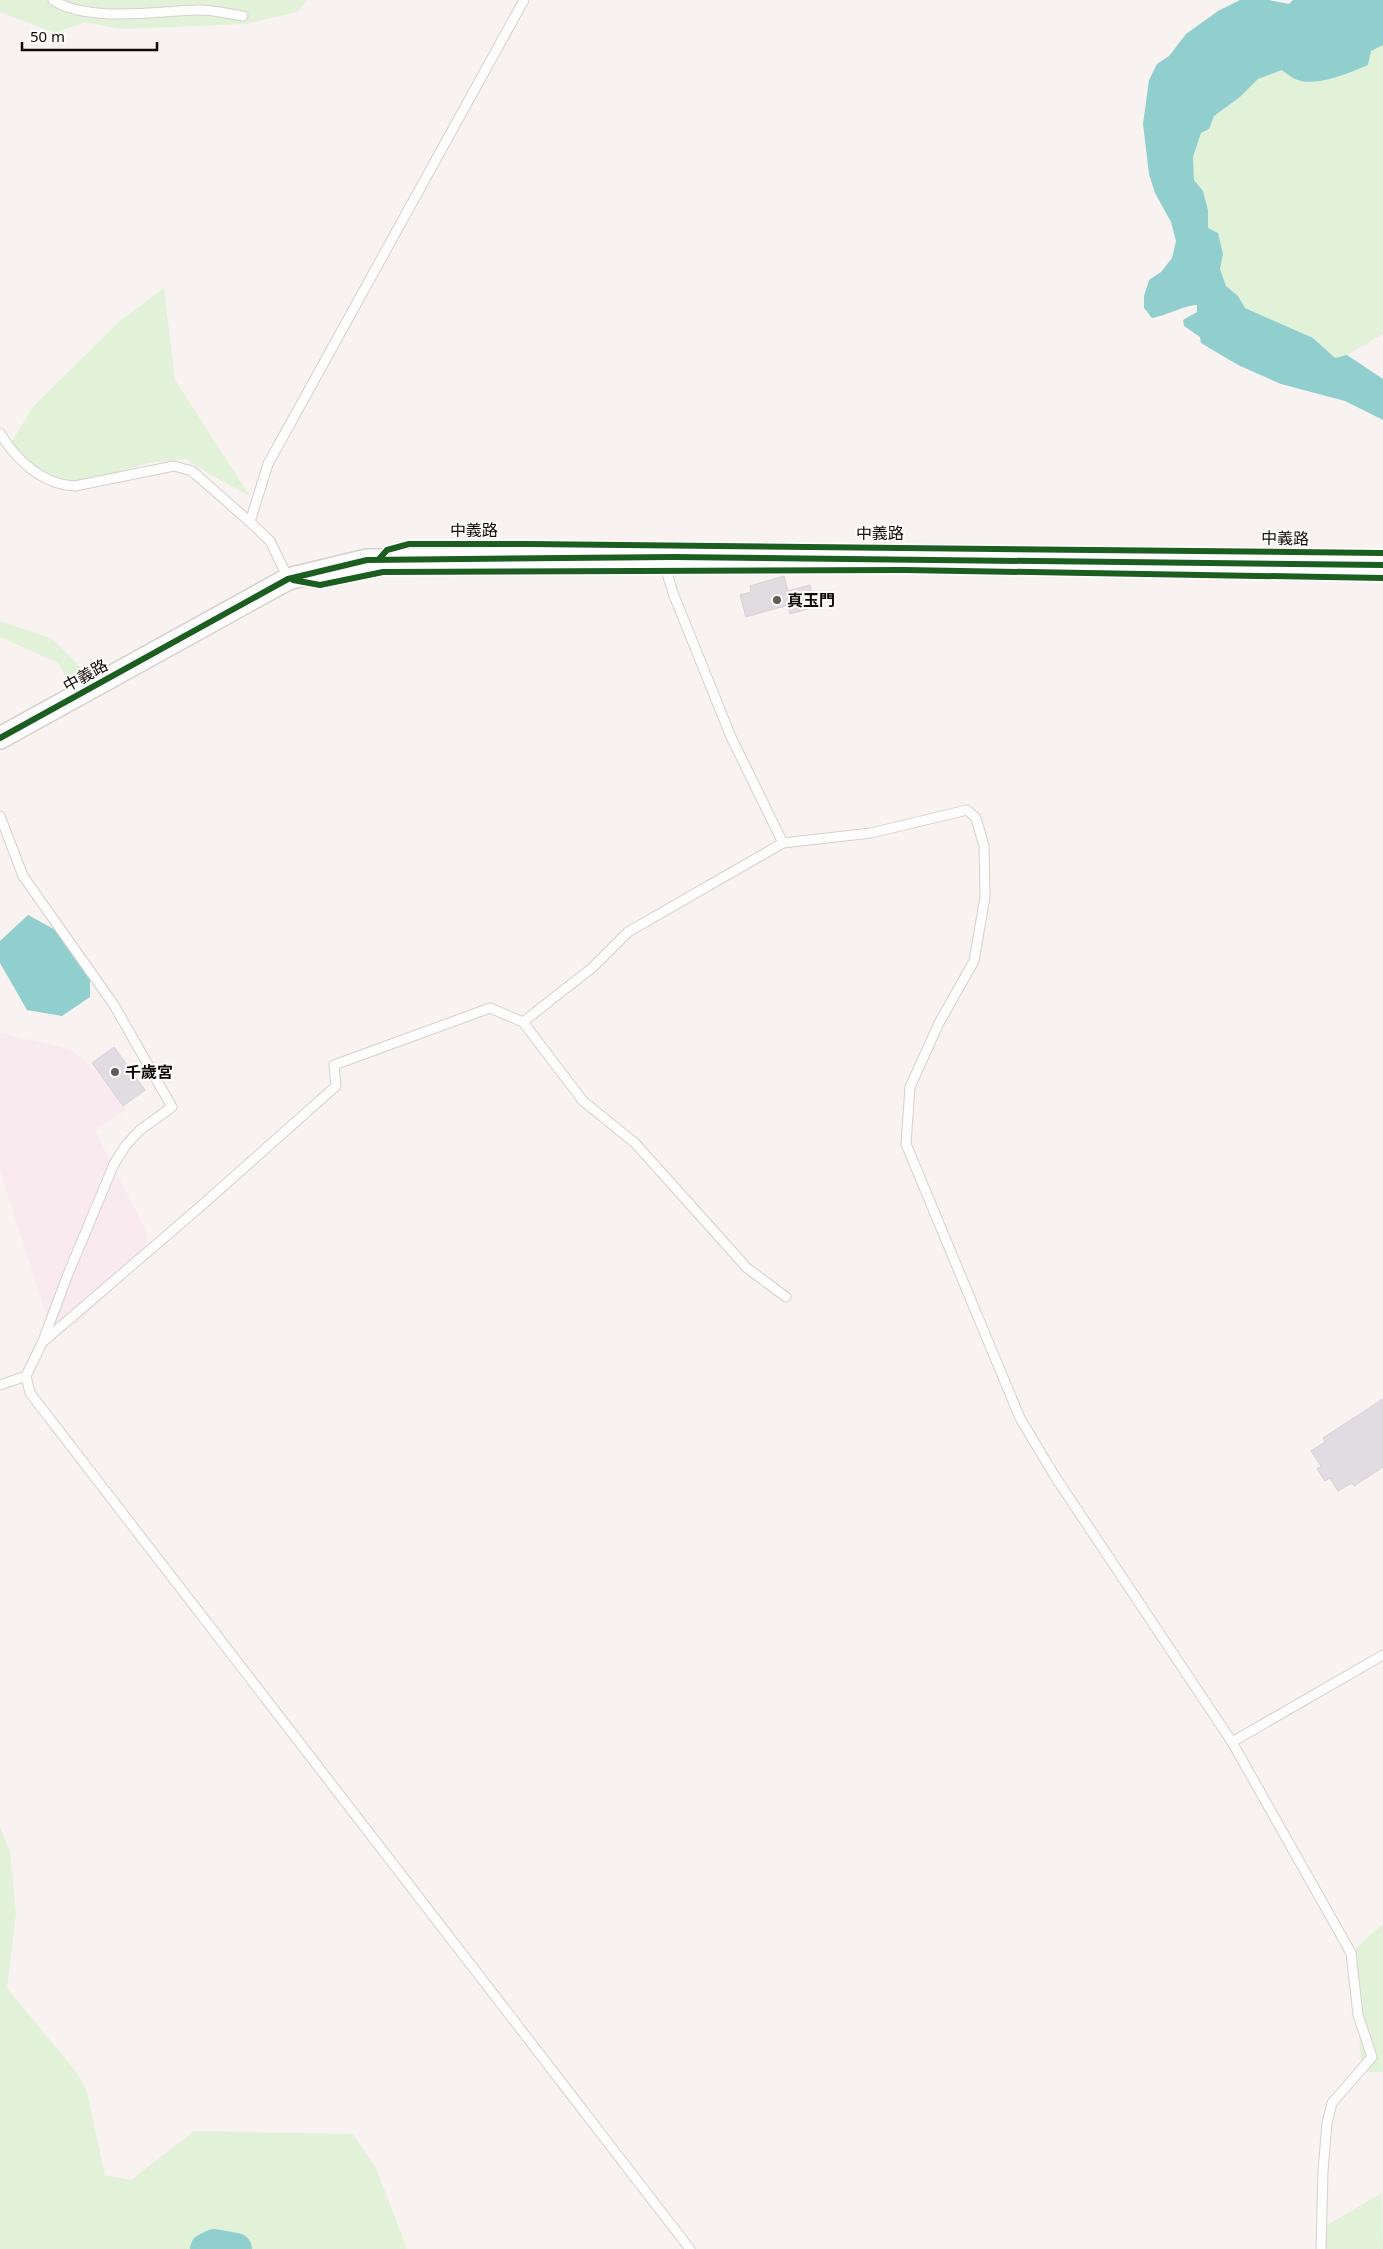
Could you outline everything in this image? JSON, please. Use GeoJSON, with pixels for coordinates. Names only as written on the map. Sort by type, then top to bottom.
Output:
{"type":"FeatureCollection","features":[{"type":"Feature","properties":{"kind":"street","name":"中義路"},"geometry":{"type":"LineString","coordinates":[[0,738],[288,579],[380,558],[672,556],[1383,565]]}},
{"type":"Feature","properties":{"kind":"lane"},"geometry":{"type":"LineString","coordinates":[[53,0],[62,6],[100,13],[150,14],[199,10],[243,16]]}},
{"type":"Feature","properties":{"kind":"lane"},"geometry":{"type":"LineString","coordinates":[[250,522],[268,464],[524,0]]}},
{"type":"Feature","properties":{"kind":"lane"},"geometry":{"type":"LineString","coordinates":[[0,434],[8,448],[36,474],[64,486],[75,486],[174,466],[185,467],[192,471],[270,541],[288,579]]}},
{"type":"Feature","properties":{"kind":"lane"},"geometry":{"type":"LineString","coordinates":[[672,556],[666,570],[673,593],[732,737],[783,843]]}},
{"type":"Feature","properties":{"kind":"lane"},"geometry":{"type":"LineString","coordinates":[[523,1022],[593,967],[628,932],[783,843],[871,833],[966,810],[976,818],[984,846],[985,897],[974,961],[939,1023],[910,1087],[906,1144],[1020,1418],[1054,1475],[1232,1742],[1351,1953],[1358,2015],[1372,2057],[1332,2103],[1327,2123],[1323,2171],[1321,2249]]}},
{"type":"Feature","properties":{"kind":"lane"},"geometry":{"type":"LineString","coordinates":[[0,816],[23,876],[114,1005],[172,1107],[140,1130],[126,1145],[114,1164],[62,1288],[43,1341],[26,1376],[30,1393],[690,2249]]}},
{"type":"Feature","properties":{"kind":"lane"},"geometry":{"type":"LineString","coordinates":[[43,1341],[201,1206],[336,1086],[334,1065],[490,1008],[523,1022],[583,1101],[635,1143],[746,1268],[786,1297]]}},
{"type":"Feature","properties":{"kind":"lane"},"geometry":{"type":"LineString","coordinates":[[0,1385],[26,1376]]}},
{"type":"Feature","properties":{"kind":"lane"},"geometry":{"type":"LineString","coordinates":[[1232,1742],[1383,1655]]}},
{"type":"Feature","properties":{"kind":"shaded area"},"geometry":{"type":"Polygon","coordinates":[[[0,1033],[70,1049],[93,1068],[126,1110],[95,1131],[145,1229],[150,1253],[77,1324],[49,1324],[0,1171],[0,1033]]]}},
{"type":"Feature","properties":{"kind":"green space"},"geometry":{"type":"Polygon","coordinates":[[[0,0],[308,0],[297,12],[246,24],[120,29],[85,22],[55,33],[0,12],[0,0]]]}},
{"type":"Feature","properties":{"kind":"green space"},"geometry":{"type":"Polygon","coordinates":[[[1383,45],[1383,334],[1347,355],[1335,358],[1313,338],[1245,308],[1238,296],[1226,286],[1219,269],[1223,254],[1218,233],[1208,228],[1208,210],[1203,191],[1194,180],[1193,157],[1201,133],[1209,129],[1214,116],[1240,97],[1258,79],[1282,70],[1296,80],[1310,82],[1341,76],[1371,51],[1383,45]]]}},
{"type":"Feature","properties":{"kind":"green space"},"geometry":{"type":"Polygon","coordinates":[[[164,288],[175,380],[250,496],[186,459],[150,463],[59,488],[31,471],[8,448],[33,407],[119,322],[164,288]]]}},
{"type":"Feature","properties":{"kind":"green space"},"geometry":{"type":"Polygon","coordinates":[[[0,621],[51,638],[89,676],[70,686],[58,663],[0,637],[0,621]]]}},
{"type":"Feature","properties":{"kind":"green space"},"geometry":{"type":"Polygon","coordinates":[[[0,1827],[10,1851],[16,1914],[7,1988],[77,2073],[87,2091],[105,2175],[131,2180],[194,2131],[353,2134],[376,2168],[407,2249],[0,2249],[0,1827]]]}},
{"type":"Feature","properties":{"kind":"green space"},"geometry":{"type":"Polygon","coordinates":[[[1383,1924],[1383,2072],[1362,2072],[1352,1952],[1383,1924]]]}},
{"type":"Feature","properties":{"kind":"green space"},"geometry":{"type":"Polygon","coordinates":[[[1382,2193],[1383,2249],[1326,2249],[1322,2228],[1382,2193]]]}},
{"type":"Feature","properties":{"kind":"water"},"geometry":{"type":"Polygon","coordinates":[[[1240,0],[1269,0],[1289,4],[1293,0],[1383,0],[1383,45],[1371,51],[1368,65],[1322,81],[1312,82],[1295,79],[1282,70],[1258,79],[1240,97],[1214,116],[1209,129],[1201,133],[1193,157],[1194,180],[1203,191],[1208,210],[1208,228],[1218,233],[1223,254],[1220,269],[1226,286],[1238,296],[1245,308],[1313,338],[1335,358],[1347,355],[1383,379],[1383,420],[1345,401],[1281,384],[1238,365],[1201,343],[1200,337],[1184,326],[1183,320],[1197,312],[1197,305],[1152,318],[1144,308],[1144,296],[1149,280],[1161,272],[1172,258],[1176,241],[1171,222],[1155,193],[1149,174],[1143,124],[1149,80],[1157,64],[1169,56],[1186,34],[1218,11],[1240,0]]]}},
{"type":"Feature","properties":{"kind":"water"},"geometry":{"type":"Polygon","coordinates":[[[28,915],[61,933],[90,972],[90,997],[62,1016],[27,1010],[0,963],[0,941],[28,915]]]}},
{"type":"Feature","properties":{"kind":"building","name":"真玉門"},"geometry":{"type":"Polygon","coordinates":[[[784,576],[788,591],[810,585],[815,607],[790,614],[788,605],[746,617],[740,595],[751,592],[750,586],[784,576]]]}},
{"type":"Feature","properties":{"kind":"building","name":"千歲宮"},"geometry":{"type":"Polygon","coordinates":[[[114,1047],[145,1090],[123,1106],[92,1063],[114,1047]]]}},
{"type":"Feature","properties":{"kind":"building"},"geometry":{"type":"Polygon","coordinates":[[[1383,1399],[1383,1467],[1354,1486],[1352,1483],[1338,1491],[1330,1478],[1325,1481],[1317,1469],[1321,1466],[1311,1451],[1325,1442],[1323,1438],[1383,1399]]]}},
{"type":"Feature","properties":{"kind":"waterway"},"geometry":{"type":"LineString","coordinates":[[206,2249],[214,2245],[236,2249]]}},
{"type":"Feature","properties":{"kind":"cycle path"},"geometry":{"type":"LineString","coordinates":[[380,558],[387,550],[409,544],[1383,553]]}},
{"type":"Feature","properties":{"kind":"cycle path"},"geometry":{"type":"LineString","coordinates":[[0,738],[288,579],[367,560],[673,557],[1383,565]]}},
{"type":"Feature","properties":{"kind":"cycle path"},"geometry":{"type":"LineString","coordinates":[[293,580],[320,585],[383,572],[904,570],[1383,578]]}},
{"type":"Feature","properties":{"kind":"place","name":"真玉門"},"geometry":{"type":"Point","coordinates":[777,600]}},
{"type":"Feature","properties":{"kind":"place","name":"千歲宮"},"geometry":{"type":"Point","coordinates":[115,1072]}}]}
